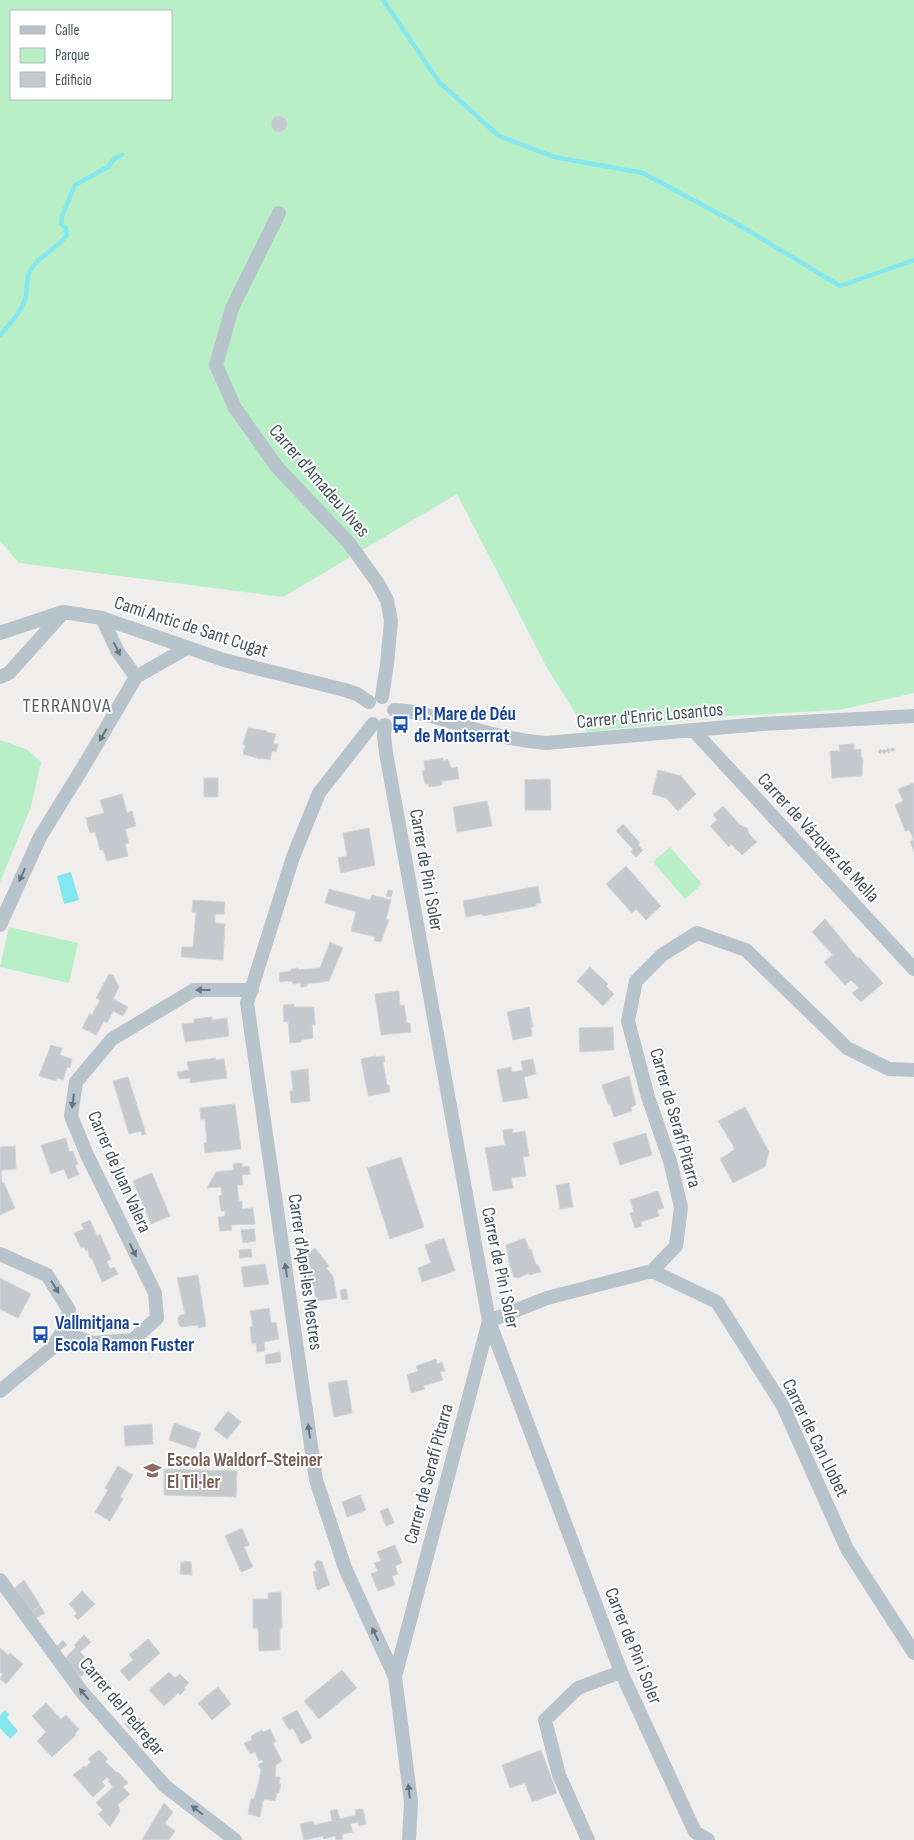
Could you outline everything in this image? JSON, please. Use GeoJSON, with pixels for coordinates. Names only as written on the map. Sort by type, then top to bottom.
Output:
{"type":"FeatureCollection","features":[{"type":"Feature","properties":{"kind":"street","name":"Carrer d'Amadeu Vives"},"geometry":{"type":"LineString","coordinates":[[279,213],[232,308],[216,365],[235,408],[277,466],[349,543],[377,582],[387,600],[391,621],[387,664],[376,699]]}},
{"type":"Feature","properties":{"kind":"street","name":"Camí Antic de Sant Cugat"},"geometry":{"type":"LineString","coordinates":[[0,633],[63,612],[102,618],[224,660],[376,699]]}},
{"type":"Feature","properties":{"kind":"street"},"geometry":{"type":"LineString","coordinates":[[0,677],[9,673],[63,612]]}},
{"type":"Feature","properties":{"kind":"street"},"geometry":{"type":"LineString","coordinates":[[102,618],[118,652],[136,677]]}},
{"type":"Feature","properties":{"kind":"street"},"geometry":{"type":"LineString","coordinates":[[0,925],[40,837],[86,764],[136,677],[187,648]]}},
{"type":"Feature","properties":{"kind":"street"},"geometry":{"type":"LineString","coordinates":[[376,699],[390,702],[394,710],[393,717],[379,724],[368,719],[366,712],[376,699]]}},
{"type":"Feature","properties":{"kind":"street","name":"Carrer d'Enric Losantos"},"geometry":{"type":"LineString","coordinates":[[394,710],[423,713],[512,740],[538,742],[694,731],[762,724],[914,716]]}},
{"type":"Feature","properties":{"kind":"street","name":"Carrer d'Apel·les Mestres"},"geometry":{"type":"LineString","coordinates":[[379,724],[319,793],[293,857],[247,1003],[316,1480],[345,1568],[395,1677],[411,1802],[409,1840]]}},
{"type":"Feature","properties":{"kind":"street","name":"Carrer de Pin i Soler"},"geometry":{"type":"LineString","coordinates":[[379,724],[384,736],[489,1322],[621,1672],[695,1832],[708,1840]]}},
{"type":"Feature","properties":{"kind":"street","name":"Carrer de Vázquez de Mella"},"geometry":{"type":"LineString","coordinates":[[694,731],[914,969]]}},
{"type":"Feature","properties":{"kind":"street","name":"Carrer de Serafí Pitarra"},"geometry":{"type":"LineString","coordinates":[[652,1272],[676,1246],[681,1207],[670,1161],[648,1097],[628,1021],[636,981],[662,955],[697,933],[746,950],[847,1048],[888,1069],[914,1070]]}},
{"type":"Feature","properties":{"kind":"street","name":"Carrer de Juan Valera"},"geometry":{"type":"LineString","coordinates":[[62,1332],[93,1343],[133,1340],[156,1318],[155,1293],[87,1156],[71,1116],[76,1082],[112,1039],[194,990],[252,990]]}},
{"type":"Feature","properties":{"kind":"street"},"geometry":{"type":"LineString","coordinates":[[0,1254],[47,1275],[69,1310],[62,1332],[51,1349],[0,1391]]}},
{"type":"Feature","properties":{"kind":"street"},"geometry":{"type":"LineString","coordinates":[[489,1322],[547,1298],[652,1272]]}},
{"type":"Feature","properties":{"kind":"street","name":"Carrer de Can Llobet"},"geometry":{"type":"LineString","coordinates":[[652,1272],[717,1302],[783,1406],[847,1549],[914,1654]]}},
{"type":"Feature","properties":{"kind":"street","name":"Carrer de Serafí Pitarra"},"geometry":{"type":"LineString","coordinates":[[395,1677],[489,1322]]}},
{"type":"Feature","properties":{"kind":"street","name":"Carrer del Pedregar"},"geometry":{"type":"LineString","coordinates":[[0,1580],[82,1692],[165,1786],[235,1840]]}},
{"type":"Feature","properties":{"kind":"street"},"geometry":{"type":"LineString","coordinates":[[588,1840],[559,1776],[545,1720],[578,1688],[621,1672]]}},
{"type":"Feature","properties":{"kind":"green space"},"geometry":{"type":"Polygon","coordinates":[[[0,0],[914,0],[914,693],[839,710],[730,716],[587,732],[546,666],[457,494],[283,597],[19,563],[0,541],[0,0]]]}},
{"type":"Feature","properties":{"kind":"green space"},"geometry":{"type":"Polygon","coordinates":[[[0,740],[26,749],[41,762],[31,807],[0,882],[0,740]]]}},
{"type":"Feature","properties":{"kind":"green space"},"geometry":{"type":"Polygon","coordinates":[[[670,847],[702,884],[685,899],[653,862],[670,847]]]}},
{"type":"Feature","properties":{"kind":"green space"},"geometry":{"type":"Polygon","coordinates":[[[9,927],[78,943],[69,983],[0,967],[9,927]]]}},
{"type":"Feature","properties":{"kind":"water"},"geometry":{"type":"Polygon","coordinates":[[[71,872],[79,900],[64,904],[57,876],[71,872]]]}},
{"type":"Feature","properties":{"kind":"water"},"geometry":{"type":"Polygon","coordinates":[[[5,1710],[9,1714],[7,1718],[18,1731],[10,1739],[0,1728],[0,1715],[5,1710]]]}},
{"type":"Feature","properties":{"kind":"building"},"geometry":{"type":"Polygon","coordinates":[[[279,116],[285,118],[287,124],[285,130],[279,132],[273,130],[271,124],[273,118],[279,116]]]}},
{"type":"Feature","properties":{"kind":"building"},"geometry":{"type":"Polygon","coordinates":[[[248,728],[276,734],[273,744],[278,744],[276,752],[272,751],[270,760],[243,754],[245,745],[243,744],[248,728]]]}},
{"type":"Feature","properties":{"kind":"building"},"geometry":{"type":"Polygon","coordinates":[[[854,744],[854,750],[861,749],[861,757],[863,758],[862,776],[832,778],[830,751],[840,751],[839,745],[854,744]]]}},
{"type":"Feature","properties":{"kind":"building"},"geometry":{"type":"Polygon","coordinates":[[[888,748],[891,750],[892,748],[895,749],[893,752],[890,750],[889,753],[886,751],[888,748]]]}},
{"type":"Feature","properties":{"kind":"building"},"geometry":{"type":"Polygon","coordinates":[[[443,758],[444,761],[447,759],[451,768],[457,767],[459,779],[442,781],[442,785],[429,787],[428,784],[425,784],[422,771],[425,770],[424,761],[443,758]]]}},
{"type":"Feature","properties":{"kind":"building"},"geometry":{"type":"Polygon","coordinates":[[[658,770],[681,776],[696,794],[678,811],[666,798],[652,794],[658,770]]]}},
{"type":"Feature","properties":{"kind":"building"},"geometry":{"type":"Polygon","coordinates":[[[204,778],[218,778],[218,797],[204,797],[204,778]]]}},
{"type":"Feature","properties":{"kind":"building"},"geometry":{"type":"Polygon","coordinates":[[[550,779],[551,810],[525,810],[525,780],[550,779]]]}},
{"type":"Feature","properties":{"kind":"building"},"geometry":{"type":"Polygon","coordinates":[[[914,783],[914,840],[909,830],[905,831],[895,805],[903,801],[898,789],[914,783]]]}},
{"type":"Feature","properties":{"kind":"building"},"geometry":{"type":"Polygon","coordinates":[[[122,794],[127,813],[132,811],[136,826],[125,829],[129,843],[125,844],[128,856],[107,861],[103,850],[100,850],[95,832],[90,833],[86,818],[104,813],[100,800],[122,794]]]}},
{"type":"Feature","properties":{"kind":"building"},"geometry":{"type":"Polygon","coordinates":[[[487,801],[492,826],[457,832],[453,807],[487,801]]]}},
{"type":"Feature","properties":{"kind":"building"},"geometry":{"type":"Polygon","coordinates":[[[723,806],[740,825],[747,828],[749,834],[757,842],[742,855],[731,844],[729,847],[710,826],[717,820],[713,815],[723,806]]]}},
{"type":"Feature","properties":{"kind":"building"},"geometry":{"type":"Polygon","coordinates":[[[623,824],[640,843],[638,845],[643,850],[636,857],[631,852],[633,849],[616,831],[623,824]]]}},
{"type":"Feature","properties":{"kind":"building"},"geometry":{"type":"Polygon","coordinates":[[[369,828],[375,865],[341,873],[338,858],[347,856],[343,833],[369,828]]]}},
{"type":"Feature","properties":{"kind":"building"},"geometry":{"type":"Polygon","coordinates":[[[914,840],[914,852],[910,841],[914,840]]]}},
{"type":"Feature","properties":{"kind":"building"},"geometry":{"type":"Polygon","coordinates":[[[626,866],[661,906],[646,920],[636,909],[632,913],[606,884],[626,866]]]}},
{"type":"Feature","properties":{"kind":"building"},"geometry":{"type":"Polygon","coordinates":[[[538,886],[541,903],[535,904],[536,906],[483,916],[482,914],[466,917],[463,901],[538,886]]]}},
{"type":"Feature","properties":{"kind":"building"},"geometry":{"type":"Polygon","coordinates":[[[329,889],[370,900],[372,895],[391,900],[386,919],[389,920],[381,942],[374,941],[375,937],[351,931],[356,912],[325,903],[329,889]]]}},
{"type":"Feature","properties":{"kind":"building"},"geometry":{"type":"Polygon","coordinates":[[[388,890],[393,891],[391,897],[386,896],[388,890]]]}},
{"type":"Feature","properties":{"kind":"building"},"geometry":{"type":"Polygon","coordinates":[[[193,900],[225,902],[224,914],[215,914],[215,923],[225,924],[223,960],[181,957],[182,947],[193,947],[196,912],[192,912],[193,900]]]}},
{"type":"Feature","properties":{"kind":"building"},"geometry":{"type":"Polygon","coordinates":[[[825,919],[858,959],[859,957],[883,983],[861,1002],[852,993],[859,988],[851,980],[845,985],[824,962],[833,955],[812,932],[825,919]]]}},
{"type":"Feature","properties":{"kind":"building"},"geometry":{"type":"Polygon","coordinates":[[[330,942],[343,948],[329,981],[307,984],[307,986],[301,987],[300,983],[293,984],[292,981],[280,982],[279,973],[298,968],[299,970],[320,968],[330,942]]]}},
{"type":"Feature","properties":{"kind":"building"},"geometry":{"type":"Polygon","coordinates":[[[590,967],[608,984],[606,986],[614,994],[603,1006],[577,981],[590,967]]]}},
{"type":"Feature","properties":{"kind":"building"},"geometry":{"type":"Polygon","coordinates":[[[109,974],[113,975],[119,987],[113,999],[128,1007],[123,1016],[113,1011],[107,1023],[104,1021],[96,1035],[82,1028],[100,1000],[96,998],[109,974]]]}},
{"type":"Feature","properties":{"kind":"building"},"geometry":{"type":"Polygon","coordinates":[[[399,991],[400,1006],[404,1005],[407,1023],[410,1023],[411,1032],[381,1035],[375,994],[399,991]]]}},
{"type":"Feature","properties":{"kind":"building"},"geometry":{"type":"Polygon","coordinates":[[[294,1004],[294,1007],[314,1007],[315,1025],[312,1025],[313,1038],[290,1043],[288,1021],[284,1022],[283,1005],[294,1004]]]}},
{"type":"Feature","properties":{"kind":"building"},"geometry":{"type":"Polygon","coordinates":[[[529,1007],[533,1027],[531,1027],[532,1036],[513,1040],[507,1012],[529,1007]]]}},
{"type":"Feature","properties":{"kind":"building"},"geometry":{"type":"Polygon","coordinates":[[[212,1017],[212,1020],[227,1018],[229,1036],[185,1042],[182,1024],[194,1023],[194,1019],[212,1017]]]}},
{"type":"Feature","properties":{"kind":"building"},"geometry":{"type":"Polygon","coordinates":[[[613,1027],[614,1050],[580,1052],[579,1028],[613,1027]]]}},
{"type":"Feature","properties":{"kind":"building"},"geometry":{"type":"Polygon","coordinates":[[[51,1045],[62,1048],[60,1055],[72,1059],[70,1068],[67,1067],[63,1080],[57,1078],[56,1081],[39,1076],[51,1045]]]}},
{"type":"Feature","properties":{"kind":"building"},"geometry":{"type":"Polygon","coordinates":[[[384,1056],[385,1062],[383,1062],[390,1092],[368,1096],[361,1059],[384,1056]]]}},
{"type":"Feature","properties":{"kind":"building"},"geometry":{"type":"Polygon","coordinates":[[[215,1058],[216,1060],[224,1059],[227,1078],[190,1083],[190,1078],[179,1079],[177,1072],[189,1070],[187,1062],[215,1058]]]}},
{"type":"Feature","properties":{"kind":"building"},"geometry":{"type":"Polygon","coordinates":[[[533,1059],[536,1074],[524,1077],[528,1098],[503,1102],[497,1070],[511,1067],[512,1072],[523,1070],[521,1061],[533,1059]]]}},
{"type":"Feature","properties":{"kind":"building"},"geometry":{"type":"Polygon","coordinates":[[[308,1069],[310,1101],[291,1103],[290,1091],[293,1091],[291,1071],[308,1069]]]}},
{"type":"Feature","properties":{"kind":"building"},"geometry":{"type":"Polygon","coordinates":[[[629,1076],[636,1105],[631,1107],[632,1111],[614,1117],[602,1085],[629,1076]]]}},
{"type":"Feature","properties":{"kind":"building"},"geometry":{"type":"Polygon","coordinates":[[[128,1077],[146,1134],[142,1135],[141,1131],[129,1134],[113,1081],[128,1077]]]}},
{"type":"Feature","properties":{"kind":"building"},"geometry":{"type":"Polygon","coordinates":[[[235,1104],[241,1149],[205,1153],[204,1143],[207,1142],[205,1119],[201,1120],[200,1108],[235,1104]]]}},
{"type":"Feature","properties":{"kind":"building"},"geometry":{"type":"Polygon","coordinates":[[[745,1107],[769,1152],[765,1167],[733,1183],[720,1159],[734,1150],[734,1147],[718,1121],[745,1107]]]}},
{"type":"Feature","properties":{"kind":"building"},"geometry":{"type":"Polygon","coordinates":[[[512,1129],[513,1133],[525,1131],[529,1156],[523,1157],[526,1176],[511,1178],[513,1188],[493,1191],[485,1148],[505,1145],[503,1130],[512,1129]]]}},
{"type":"Feature","properties":{"kind":"building"},"geometry":{"type":"Polygon","coordinates":[[[646,1133],[652,1155],[620,1165],[613,1143],[646,1133]]]}},
{"type":"Feature","properties":{"kind":"building"},"geometry":{"type":"Polygon","coordinates":[[[66,1138],[69,1152],[73,1151],[78,1164],[75,1165],[79,1175],[68,1179],[64,1169],[51,1174],[41,1145],[66,1138]]]}},
{"type":"Feature","properties":{"kind":"building"},"geometry":{"type":"Polygon","coordinates":[[[15,1146],[16,1169],[1,1170],[2,1183],[4,1183],[15,1208],[0,1215],[0,1147],[15,1146]]]}},
{"type":"Feature","properties":{"kind":"building"},"geometry":{"type":"Polygon","coordinates":[[[401,1157],[424,1227],[390,1239],[367,1168],[401,1157]]]}},
{"type":"Feature","properties":{"kind":"building"},"geometry":{"type":"Polygon","coordinates":[[[242,1163],[242,1167],[249,1166],[250,1174],[242,1175],[243,1185],[237,1185],[239,1201],[242,1201],[242,1209],[253,1208],[255,1224],[231,1225],[232,1230],[220,1231],[218,1217],[225,1216],[225,1211],[221,1211],[219,1196],[222,1195],[221,1187],[207,1188],[216,1172],[234,1170],[233,1164],[242,1163]]]}},
{"type":"Feature","properties":{"kind":"building"},"geometry":{"type":"Polygon","coordinates":[[[152,1173],[170,1216],[151,1224],[133,1181],[152,1173]]]}},
{"type":"Feature","properties":{"kind":"building"},"geometry":{"type":"Polygon","coordinates":[[[569,1183],[573,1207],[560,1209],[556,1185],[569,1183]]]}},
{"type":"Feature","properties":{"kind":"building"},"geometry":{"type":"Polygon","coordinates":[[[658,1191],[664,1208],[657,1210],[659,1216],[641,1222],[642,1226],[635,1228],[630,1213],[634,1212],[630,1200],[658,1191]]]}},
{"type":"Feature","properties":{"kind":"building"},"geometry":{"type":"Polygon","coordinates":[[[90,1220],[97,1236],[100,1234],[111,1259],[107,1261],[110,1269],[114,1267],[118,1274],[102,1282],[92,1259],[89,1257],[88,1250],[86,1251],[84,1247],[81,1248],[74,1233],[84,1229],[81,1224],[90,1220]]]}},
{"type":"Feature","properties":{"kind":"building"},"geometry":{"type":"Polygon","coordinates":[[[254,1229],[256,1241],[243,1243],[241,1230],[254,1229]]]}},
{"type":"Feature","properties":{"kind":"building"},"geometry":{"type":"Polygon","coordinates":[[[444,1238],[455,1271],[422,1282],[418,1268],[431,1263],[425,1245],[444,1238]]]}},
{"type":"Feature","properties":{"kind":"building"},"geometry":{"type":"Polygon","coordinates":[[[525,1238],[536,1265],[538,1264],[541,1272],[529,1275],[529,1273],[519,1278],[514,1277],[508,1260],[506,1245],[525,1238]]]}},
{"type":"Feature","properties":{"kind":"building"},"geometry":{"type":"Polygon","coordinates":[[[315,1248],[329,1266],[326,1268],[333,1276],[337,1298],[316,1301],[314,1286],[305,1276],[310,1272],[300,1260],[315,1248]]]}},
{"type":"Feature","properties":{"kind":"building"},"geometry":{"type":"Polygon","coordinates":[[[251,1249],[252,1257],[240,1258],[239,1250],[251,1249]]]}},
{"type":"Feature","properties":{"kind":"building"},"geometry":{"type":"Polygon","coordinates":[[[265,1264],[269,1284],[244,1287],[241,1267],[265,1264]]]}},
{"type":"Feature","properties":{"kind":"building"},"geometry":{"type":"Polygon","coordinates":[[[198,1275],[206,1326],[198,1328],[198,1325],[181,1327],[178,1323],[178,1318],[180,1315],[185,1314],[177,1278],[198,1275]]]}},
{"type":"Feature","properties":{"kind":"building"},"geometry":{"type":"Polygon","coordinates":[[[0,1278],[31,1294],[18,1318],[0,1309],[0,1278]]]}},
{"type":"Feature","properties":{"kind":"building"},"geometry":{"type":"Polygon","coordinates":[[[346,1289],[348,1299],[342,1300],[340,1290],[346,1289]]]}},
{"type":"Feature","properties":{"kind":"building"},"geometry":{"type":"Polygon","coordinates":[[[269,1308],[271,1323],[276,1322],[279,1339],[264,1342],[265,1351],[257,1352],[256,1343],[252,1344],[250,1327],[253,1326],[250,1311],[269,1308]]]}},
{"type":"Feature","properties":{"kind":"building"},"geometry":{"type":"Polygon","coordinates":[[[280,1352],[281,1362],[266,1364],[265,1355],[280,1352]]]}},
{"type":"Feature","properties":{"kind":"building"},"geometry":{"type":"Polygon","coordinates":[[[436,1359],[437,1364],[442,1362],[445,1371],[440,1372],[443,1380],[423,1386],[425,1389],[411,1393],[407,1375],[418,1371],[416,1366],[436,1359]]]}},
{"type":"Feature","properties":{"kind":"building"},"geometry":{"type":"Polygon","coordinates":[[[347,1380],[352,1413],[334,1417],[328,1383],[347,1380]]]}},
{"type":"Feature","properties":{"kind":"building"},"geometry":{"type":"Polygon","coordinates":[[[228,1411],[241,1422],[227,1439],[214,1429],[228,1411]]]}},
{"type":"Feature","properties":{"kind":"building"},"geometry":{"type":"Polygon","coordinates":[[[174,1423],[201,1433],[195,1449],[169,1440],[174,1423]]]}},
{"type":"Feature","properties":{"kind":"building"},"geometry":{"type":"Polygon","coordinates":[[[152,1424],[153,1444],[125,1446],[124,1426],[152,1424]]]}},
{"type":"Feature","properties":{"kind":"building"},"geometry":{"type":"Polygon","coordinates":[[[118,1466],[133,1475],[120,1497],[123,1499],[110,1521],[95,1512],[108,1490],[105,1488],[118,1466]]]}},
{"type":"Feature","properties":{"kind":"building"},"geometry":{"type":"Polygon","coordinates":[[[164,1469],[237,1471],[236,1497],[164,1495],[164,1469]]]}},
{"type":"Feature","properties":{"kind":"building"},"geometry":{"type":"Polygon","coordinates":[[[360,1495],[366,1510],[347,1517],[342,1502],[360,1495]]]}},
{"type":"Feature","properties":{"kind":"building"},"geometry":{"type":"Polygon","coordinates":[[[388,1508],[394,1523],[386,1526],[380,1511],[388,1508]]]}},
{"type":"Feature","properties":{"kind":"building"},"geometry":{"type":"Polygon","coordinates":[[[242,1528],[249,1545],[244,1547],[253,1567],[241,1572],[225,1536],[242,1528]]]}},
{"type":"Feature","properties":{"kind":"building"},"geometry":{"type":"Polygon","coordinates":[[[395,1545],[402,1563],[395,1566],[398,1574],[392,1576],[395,1585],[378,1591],[371,1574],[378,1571],[374,1563],[381,1561],[377,1552],[395,1545]]]}},
{"type":"Feature","properties":{"kind":"building"},"geometry":{"type":"Polygon","coordinates":[[[318,1560],[322,1562],[330,1585],[317,1590],[313,1572],[317,1571],[314,1564],[318,1560]]]}},
{"type":"Feature","properties":{"kind":"building"},"geometry":{"type":"Polygon","coordinates":[[[184,1561],[191,1562],[192,1575],[180,1574],[181,1562],[184,1563],[184,1561]]]}},
{"type":"Feature","properties":{"kind":"building"},"geometry":{"type":"Polygon","coordinates":[[[24,1580],[40,1605],[31,1613],[15,1588],[24,1580]]]}},
{"type":"Feature","properties":{"kind":"building"},"geometry":{"type":"Polygon","coordinates":[[[82,1591],[95,1604],[78,1620],[74,1616],[77,1613],[69,1604],[82,1591]]]}},
{"type":"Feature","properties":{"kind":"building"},"geometry":{"type":"Polygon","coordinates":[[[281,1592],[282,1628],[280,1628],[280,1650],[259,1651],[258,1628],[253,1628],[253,1599],[268,1599],[268,1593],[281,1592]]]}},
{"type":"Feature","properties":{"kind":"building"},"geometry":{"type":"Polygon","coordinates":[[[40,1606],[45,1613],[35,1619],[31,1613],[40,1606]]]}},
{"type":"Feature","properties":{"kind":"building"},"geometry":{"type":"Polygon","coordinates":[[[84,1635],[91,1642],[80,1652],[93,1666],[81,1677],[64,1659],[76,1647],[74,1645],[84,1635]]]}},
{"type":"Feature","properties":{"kind":"building"},"geometry":{"type":"Polygon","coordinates":[[[148,1639],[160,1653],[129,1681],[120,1671],[133,1660],[129,1655],[148,1639]]]}},
{"type":"Feature","properties":{"kind":"building"},"geometry":{"type":"Polygon","coordinates":[[[63,1640],[67,1645],[58,1652],[55,1648],[63,1640]]]}},
{"type":"Feature","properties":{"kind":"building"},"geometry":{"type":"Polygon","coordinates":[[[0,1648],[8,1655],[10,1653],[23,1664],[6,1684],[0,1679],[3,1674],[0,1672],[0,1648]]]}},
{"type":"Feature","properties":{"kind":"building"},"geometry":{"type":"Polygon","coordinates":[[[342,1670],[357,1688],[319,1719],[304,1701],[342,1670]]]}},
{"type":"Feature","properties":{"kind":"building"},"geometry":{"type":"Polygon","coordinates":[[[169,1672],[175,1678],[180,1674],[189,1683],[180,1695],[178,1693],[164,1706],[149,1690],[169,1672]]]}},
{"type":"Feature","properties":{"kind":"building"},"geometry":{"type":"Polygon","coordinates":[[[218,1687],[231,1704],[212,1720],[198,1703],[218,1687]]]}},
{"type":"Feature","properties":{"kind":"building"},"geometry":{"type":"Polygon","coordinates":[[[46,1703],[61,1719],[66,1715],[79,1729],[76,1735],[52,1757],[37,1741],[46,1732],[32,1716],[46,1703]]]}},
{"type":"Feature","properties":{"kind":"building"},"geometry":{"type":"Polygon","coordinates":[[[297,1710],[312,1738],[301,1744],[293,1728],[289,1730],[282,1718],[297,1710]]]}},
{"type":"Feature","properties":{"kind":"building"},"geometry":{"type":"Polygon","coordinates":[[[135,1714],[142,1721],[131,1731],[124,1724],[135,1714]]]}},
{"type":"Feature","properties":{"kind":"building"},"geometry":{"type":"Polygon","coordinates":[[[270,1729],[276,1741],[273,1743],[282,1761],[276,1765],[275,1776],[280,1777],[279,1784],[281,1784],[275,1801],[265,1799],[263,1801],[260,1817],[248,1814],[251,1798],[254,1799],[258,1785],[261,1770],[258,1765],[263,1762],[262,1760],[259,1761],[255,1752],[250,1754],[244,1743],[252,1740],[251,1736],[262,1730],[263,1732],[270,1729]]]}},
{"type":"Feature","properties":{"kind":"building"},"geometry":{"type":"Polygon","coordinates":[[[99,1750],[108,1759],[105,1761],[128,1783],[123,1787],[130,1794],[118,1805],[120,1811],[110,1827],[98,1814],[103,1810],[96,1803],[113,1787],[108,1781],[110,1780],[107,1777],[102,1782],[105,1786],[93,1797],[73,1775],[84,1766],[86,1767],[91,1762],[88,1759],[99,1750]]]}},
{"type":"Feature","properties":{"kind":"building"},"geometry":{"type":"Polygon","coordinates":[[[541,1750],[557,1793],[532,1802],[525,1783],[510,1788],[502,1765],[541,1750]]]}},
{"type":"Feature","properties":{"kind":"building"},"geometry":{"type":"Polygon","coordinates":[[[164,1803],[173,1812],[165,1823],[175,1831],[169,1840],[142,1840],[164,1803]]]}},
{"type":"Feature","properties":{"kind":"building"},"geometry":{"type":"Polygon","coordinates":[[[337,1809],[340,1819],[356,1815],[355,1810],[363,1809],[366,1824],[359,1826],[358,1822],[350,1824],[353,1832],[342,1834],[343,1839],[336,1840],[335,1836],[324,1839],[323,1836],[304,1840],[300,1824],[313,1821],[314,1825],[332,1821],[330,1811],[337,1809]]]}},
{"type":"Feature","properties":{"kind":"waterway"},"geometry":{"type":"LineString","coordinates":[[383,0],[439,82],[499,136],[554,157],[643,173],[734,222],[840,286],[914,260]]}},
{"type":"Feature","properties":{"kind":"waterway"},"geometry":{"type":"LineString","coordinates":[[0,335],[22,307],[26,296],[28,276],[32,267],[67,235],[66,228],[61,224],[62,216],[75,185],[108,167],[115,158],[122,155]]}},
{"type":"Feature","properties":{"kind":"place","name":"Pl. Mare de Déu de Montserrat"},"geometry":{"type":"Point","coordinates":[400,725]}},
{"type":"Feature","properties":{"kind":"place","name":"Vallmitjana - Escola Ramon Fuster"},"geometry":{"type":"Point","coordinates":[41,1334]}},
{"type":"Feature","properties":{"kind":"place","name":"Escola Waldorf-Steiner El Til·ler"},"geometry":{"type":"Point","coordinates":[153,1471]}},
{"type":"Feature","properties":{"kind":"district","name":"TERRANOVA"},"geometry":{"type":"Point","coordinates":[67,706]}}]}
